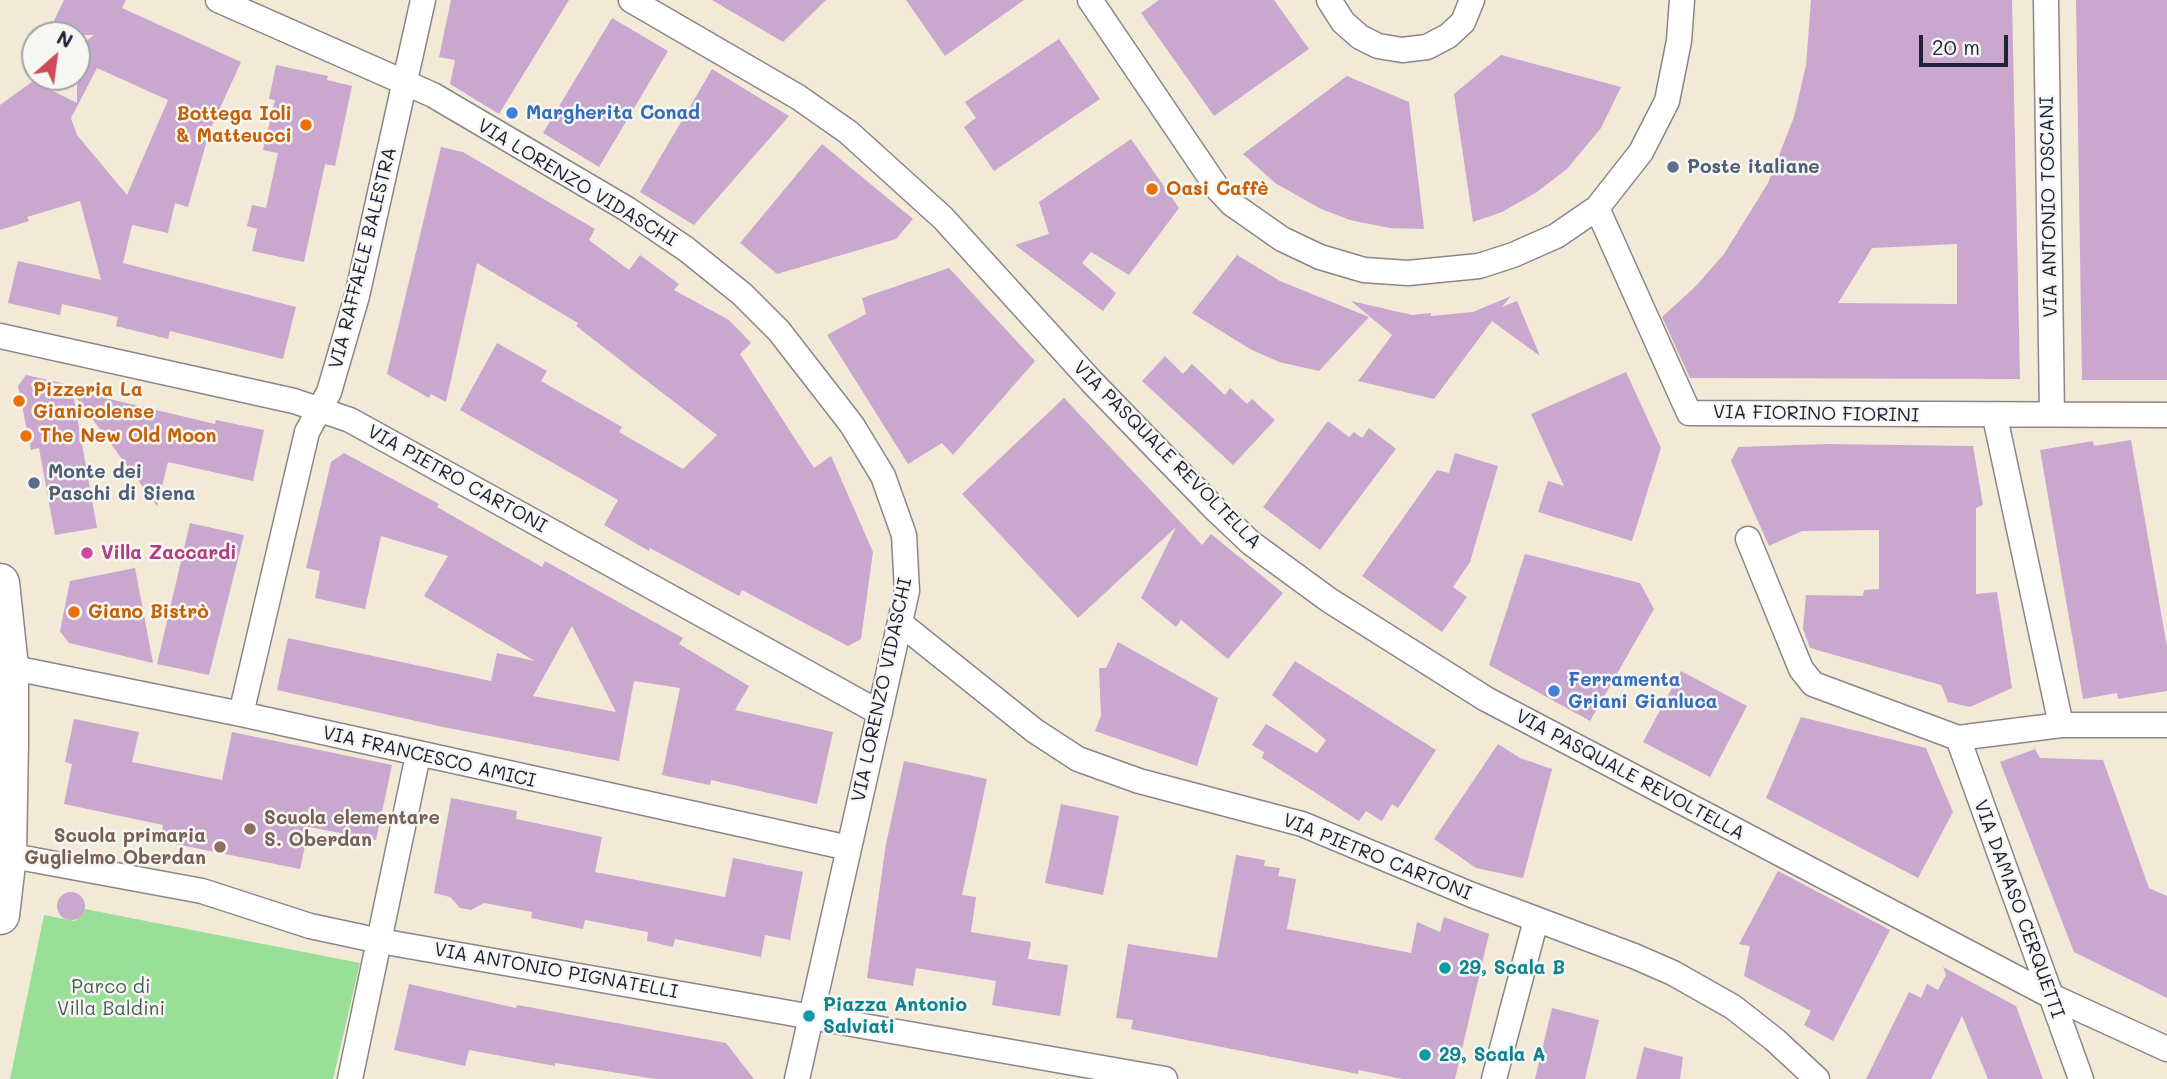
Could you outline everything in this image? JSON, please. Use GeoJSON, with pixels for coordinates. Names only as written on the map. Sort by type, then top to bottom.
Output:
{"type":"FeatureCollection","features":[{"type":"Feature","properties":{"kind":"main road"},"geometry":{"type":"LineString","coordinates":[[0,583],[9,667],[7,855],[0,915]]}},
{"type":"Feature","properties":{"kind":"street","name":"VIA LORENZO VIDASCHI"},"geometry":{"type":"LineString","coordinates":[[218,0],[433,95],[627,209],[715,271],[779,331],[852,425],[891,492],[907,554],[907,591],[811,1017]]}},
{"type":"Feature","properties":{"kind":"street","name":"VIA RAFFAELE BALESTRA"},"geometry":{"type":"LineString","coordinates":[[241,714],[307,432],[338,367],[357,296],[423,0]]}},
{"type":"Feature","properties":{"kind":"street","name":"VIA PASQUALE REVOLTELLA"},"geometry":{"type":"LineString","coordinates":[[631,0],[798,97],[848,132],[943,218],[1092,382],[1215,509],[1251,543],[1329,600],[1486,699],[2051,996],[2167,1049]]}},
{"type":"Feature","properties":{"kind":"street"},"geometry":{"type":"LineString","coordinates":[[1329,0],[1343,22],[1360,37],[1378,46],[1402,50],[1427,47],[1448,36],[1463,22],[1472,0]]}},
{"type":"Feature","properties":{"kind":"street"},"geometry":{"type":"LineString","coordinates":[[1094,1],[1218,189],[1232,204],[1273,233],[1320,257],[1364,270],[1432,272],[1479,266],[1556,236],[1597,208],[1641,152],[1667,102],[1676,59],[1682,0]]}},
{"type":"Feature","properties":{"kind":"street","name":"VIA ANTONIO TOSCANI"},"geometry":{"type":"LineString","coordinates":[[2046,0],[2052,414]]}},
{"type":"Feature","properties":{"kind":"street","name":"VIA FIORINO FIORINI"},"geometry":{"type":"LineString","coordinates":[[1597,208],[1689,412],[2167,415]]}},
{"type":"Feature","properties":{"kind":"street","name":"VIA PIETRO CARTONI"},"geometry":{"type":"LineString","coordinates":[[0,336],[320,409],[350,420],[880,713]]}},
{"type":"Feature","properties":{"kind":"street"},"geometry":{"type":"LineString","coordinates":[[1995,416],[2061,725]]}},
{"type":"Feature","properties":{"kind":"street"},"geometry":{"type":"LineString","coordinates":[[1748,539],[1801,669],[1813,684],[1958,738],[2061,725],[2167,725]]}},
{"type":"Feature","properties":{"kind":"street","name":"VIA PIETRO CARTONI"},"geometry":{"type":"LineString","coordinates":[[900,623],[1035,731],[1078,760],[1139,781],[1302,824],[1536,920],[1634,956],[1706,991],[1775,1040],[1817,1079]]}},
{"type":"Feature","properties":{"kind":"street","name":"VIA FRANCESCO AMICI"},"geometry":{"type":"LineString","coordinates":[[9,667],[241,714],[849,848]]}},
{"type":"Feature","properties":{"kind":"street","name":"VIA DAMASO CERQUETTI"},"geometry":{"type":"LineString","coordinates":[[1958,738],[2081,1079]]}},
{"type":"Feature","properties":{"kind":"street"},"geometry":{"type":"LineString","coordinates":[[350,1079],[418,755]]}},
{"type":"Feature","properties":{"kind":"street","name":"VIA ANTONIO PIGNATELLI"},"geometry":{"type":"LineString","coordinates":[[7,855],[202,891],[310,926],[380,941],[811,1017]]}},
{"type":"Feature","properties":{"kind":"street"},"geometry":{"type":"LineString","coordinates":[[1494,1079],[1536,920]]}},
{"type":"Feature","properties":{"kind":"street"},"geometry":{"type":"LineString","coordinates":[[797,1079],[811,1017],[1164,1079]]}},
{"type":"Feature","properties":{"kind":"green space","name":"Parco di Villa Baldini"},"geometry":{"type":"Polygon","coordinates":[[[85,909],[360,963],[333,1079],[10,1079],[44,915],[75,921],[85,909]]]}},
{"type":"Feature","properties":{"kind":"building"},"geometry":{"type":"Polygon","coordinates":[[[64,0],[126,0],[122,8],[241,62],[210,130],[188,207],[175,203],[168,233],[132,225],[123,263],[296,307],[283,359],[170,331],[168,339],[116,326],[118,317],[62,304],[60,315],[8,303],[18,261],[101,280],[80,201],[27,217],[29,221],[0,230],[0,105],[21,90],[53,91],[77,103],[77,91],[85,91],[71,118],[77,135],[127,195],[168,100],[97,68],[91,80],[91,37],[94,35],[91,35],[91,21],[54,21],[64,0]]]}},
{"type":"Feature","properties":{"kind":"building"},"geometry":{"type":"Polygon","coordinates":[[[451,0],[569,0],[499,114],[450,84],[455,60],[439,57],[451,0]]]}},
{"type":"Feature","properties":{"kind":"building"},"geometry":{"type":"Polygon","coordinates":[[[712,0],[826,0],[783,42],[712,0]]]}},
{"type":"Feature","properties":{"kind":"building"},"geometry":{"type":"Polygon","coordinates":[[[906,0],[1024,0],[945,56],[906,0]]]}},
{"type":"Feature","properties":{"kind":"building"},"geometry":{"type":"Polygon","coordinates":[[[1159,0],[1274,0],[1309,49],[1214,116],[1141,13],[1159,0]]]}},
{"type":"Feature","properties":{"kind":"building"},"geometry":{"type":"Polygon","coordinates":[[[1811,0],[2012,0],[2020,379],[1690,378],[1662,317],[1696,286],[1724,254],[1768,183],[1794,117],[1806,65],[1811,0]],[[1957,244],[1872,248],[1838,303],[1957,304],[1957,244]]]}},
{"type":"Feature","properties":{"kind":"building"},"geometry":{"type":"Polygon","coordinates":[[[2076,0],[2167,0],[2167,380],[2082,380],[2076,0]]]}},
{"type":"Feature","properties":{"kind":"building"},"geometry":{"type":"Polygon","coordinates":[[[612,18],[668,51],[599,167],[543,133],[612,18]]]}},
{"type":"Feature","properties":{"kind":"building"},"geometry":{"type":"Polygon","coordinates":[[[1059,39],[1100,99],[994,171],[964,127],[976,118],[965,102],[1059,39]]]}},
{"type":"Feature","properties":{"kind":"building"},"geometry":{"type":"Polygon","coordinates":[[[1501,55],[1621,87],[1601,128],[1567,169],[1537,192],[1502,212],[1473,222],[1454,94],[1501,55]]]}},
{"type":"Feature","properties":{"kind":"building"},"geometry":{"type":"Polygon","coordinates":[[[276,65],[328,76],[327,80],[352,86],[335,166],[325,164],[304,262],[252,251],[257,229],[247,226],[252,205],[266,208],[278,153],[263,150],[275,100],[269,99],[276,65]]]}},
{"type":"Feature","properties":{"kind":"building"},"geometry":{"type":"Polygon","coordinates":[[[712,69],[789,116],[694,225],[640,192],[712,69]]]}},
{"type":"Feature","properties":{"kind":"building"},"geometry":{"type":"Polygon","coordinates":[[[1347,76],[1409,102],[1424,229],[1389,228],[1350,220],[1321,209],[1275,183],[1243,154],[1347,76]]]}},
{"type":"Feature","properties":{"kind":"building"},"geometry":{"type":"Polygon","coordinates":[[[1131,139],[1179,208],[1129,275],[1091,252],[1082,263],[1116,293],[1103,311],[1015,245],[1049,234],[1039,202],[1131,139]]]}},
{"type":"Feature","properties":{"kind":"building"},"geometry":{"type":"Polygon","coordinates":[[[822,144],[913,219],[896,239],[777,274],[740,243],[822,144]]]}},
{"type":"Feature","properties":{"kind":"building"},"geometry":{"type":"Polygon","coordinates":[[[441,147],[463,152],[595,229],[589,240],[629,270],[640,255],[679,284],[674,290],[729,320],[751,343],[740,354],[814,468],[831,456],[873,552],[861,639],[848,646],[742,590],[739,596],[650,548],[649,551],[604,525],[618,500],[460,410],[497,343],[547,371],[541,381],[622,427],[619,432],[683,469],[717,435],[576,326],[578,323],[477,263],[446,402],[431,394],[429,398],[387,374],[441,147]]]}},
{"type":"Feature","properties":{"kind":"building"},"geometry":{"type":"Polygon","coordinates":[[[1237,255],[1280,281],[1369,317],[1319,371],[1279,362],[1250,349],[1192,313],[1237,255]]]}},
{"type":"Feature","properties":{"kind":"building"},"geometry":{"type":"Polygon","coordinates":[[[949,268],[1035,361],[953,455],[942,443],[908,464],[827,335],[866,314],[862,298],[949,268]]]}},
{"type":"Feature","properties":{"kind":"building"},"geometry":{"type":"Polygon","coordinates":[[[1511,296],[1502,307],[1517,301],[1540,356],[1492,321],[1434,399],[1358,381],[1392,335],[1351,301],[1412,315],[1431,313],[1431,316],[1473,312],[1511,296]]]}},
{"type":"Feature","properties":{"kind":"building"},"geometry":{"type":"Polygon","coordinates":[[[1165,356],[1183,374],[1192,364],[1225,395],[1230,388],[1247,404],[1252,399],[1275,420],[1233,465],[1142,381],[1165,356]]]}},
{"type":"Feature","properties":{"kind":"building"},"geometry":{"type":"Polygon","coordinates":[[[1626,372],[1661,448],[1632,541],[1538,512],[1548,481],[1564,486],[1531,414],[1626,372]]]}},
{"type":"Feature","properties":{"kind":"building"},"geometry":{"type":"Polygon","coordinates":[[[26,375],[71,385],[72,390],[215,424],[216,420],[264,430],[253,481],[168,462],[157,506],[73,393],[97,528],[55,535],[39,448],[31,450],[18,386],[26,375]]]}},
{"type":"Feature","properties":{"kind":"building"},"geometry":{"type":"Polygon","coordinates":[[[1064,398],[1202,545],[1211,534],[1283,593],[1228,659],[1181,620],[1176,627],[1141,598],[1176,527],[1078,618],[962,494],[1064,398]]]}},
{"type":"Feature","properties":{"kind":"building"},"geometry":{"type":"Polygon","coordinates":[[[1328,421],[1349,437],[1354,432],[1362,438],[1369,428],[1396,449],[1320,550],[1263,507],[1328,421]]]}},
{"type":"Feature","properties":{"kind":"building"},"geometry":{"type":"Polygon","coordinates":[[[2131,440],[2167,647],[2167,691],[2118,699],[2117,693],[2083,699],[2040,450],[2093,441],[2094,446],[2131,440]]]}},
{"type":"Feature","properties":{"kind":"building"},"geometry":{"type":"Polygon","coordinates":[[[1827,444],[1973,446],[1983,505],[1976,508],[1976,594],[1997,592],[2012,688],[1970,707],[1948,702],[1941,685],[1810,648],[1803,629],[1806,595],[1863,596],[1864,590],[1879,589],[1879,530],[1802,531],[1769,546],[1731,461],[1738,447],[1827,444]]]}},
{"type":"Feature","properties":{"kind":"building"},"geometry":{"type":"Polygon","coordinates":[[[344,453],[439,504],[437,507],[542,567],[545,561],[683,638],[679,644],[749,686],[735,710],[833,732],[817,804],[711,780],[710,785],[662,775],[680,688],[634,681],[619,761],[443,727],[277,690],[288,638],[491,681],[497,653],[535,661],[424,596],[448,556],[381,536],[365,609],[315,598],[320,571],[306,568],[331,462],[344,453]],[[572,626],[533,696],[616,712],[572,626]]]}},
{"type":"Feature","properties":{"kind":"building"},"geometry":{"type":"Polygon","coordinates":[[[1455,453],[1498,466],[1470,562],[1453,587],[1467,597],[1442,632],[1362,576],[1437,470],[1449,473],[1455,453]]]}},
{"type":"Feature","properties":{"kind":"building"},"geometry":{"type":"Polygon","coordinates":[[[190,523],[244,535],[209,675],[157,664],[190,523]]]}},
{"type":"Feature","properties":{"kind":"building"},"geometry":{"type":"Polygon","coordinates":[[[1525,554],[1640,583],[1654,609],[1590,721],[1489,665],[1525,554]]]}},
{"type":"Feature","properties":{"kind":"building"},"geometry":{"type":"Polygon","coordinates":[[[135,568],[153,663],[69,643],[60,631],[70,581],[135,568]]]}},
{"type":"Feature","properties":{"kind":"building"},"geometry":{"type":"Polygon","coordinates":[[[1118,642],[1218,698],[1197,766],[1095,731],[1101,716],[1099,668],[1106,668],[1118,642]]]}},
{"type":"Feature","properties":{"kind":"building"},"geometry":{"type":"Polygon","coordinates":[[[1295,661],[1436,750],[1398,808],[1392,804],[1382,821],[1366,811],[1359,821],[1262,758],[1264,752],[1252,745],[1266,724],[1317,753],[1326,740],[1272,695],[1295,661]]]}},
{"type":"Feature","properties":{"kind":"building"},"geometry":{"type":"Polygon","coordinates":[[[1681,671],[1747,706],[1710,777],[1643,742],[1681,671]]]}},
{"type":"Feature","properties":{"kind":"building"},"geometry":{"type":"Polygon","coordinates":[[[1801,717],[1926,748],[1953,812],[1918,878],[1766,798],[1801,717]]]}},
{"type":"Feature","properties":{"kind":"building"},"geometry":{"type":"Polygon","coordinates":[[[74,719],[139,732],[132,762],[222,780],[232,732],[392,765],[376,840],[309,827],[300,869],[160,841],[163,825],[64,804],[72,764],[65,762],[74,719]]]}},
{"type":"Feature","properties":{"kind":"building"},"geometry":{"type":"Polygon","coordinates":[[[1498,744],[1520,758],[1552,769],[1523,878],[1476,868],[1434,839],[1498,744]]]}},
{"type":"Feature","properties":{"kind":"building"},"geometry":{"type":"Polygon","coordinates":[[[2035,749],[2040,758],[2103,760],[2149,888],[2167,896],[2167,998],[2074,952],[2000,762],[2035,749]]]}},
{"type":"Feature","properties":{"kind":"building"},"geometry":{"type":"Polygon","coordinates":[[[904,761],[987,779],[962,895],[976,897],[971,932],[1031,942],[1028,959],[1068,965],[1060,1016],[992,1005],[996,981],[916,968],[913,986],[867,978],[886,844],[904,761]]]}},
{"type":"Feature","properties":{"kind":"building"},"geometry":{"type":"Polygon","coordinates":[[[451,798],[517,811],[516,819],[602,837],[595,872],[725,897],[733,858],[803,872],[790,940],[765,935],[761,957],[675,939],[673,947],[647,941],[648,932],[585,920],[583,929],[531,918],[532,912],[484,903],[471,910],[460,908],[450,897],[434,893],[451,798]]]}},
{"type":"Feature","properties":{"kind":"building"},"geometry":{"type":"Polygon","coordinates":[[[1061,804],[1119,816],[1103,895],[1045,883],[1061,804]]]}},
{"type":"Feature","properties":{"kind":"building"},"geometry":{"type":"Polygon","coordinates":[[[1236,855],[1265,860],[1264,866],[1280,868],[1278,876],[1296,879],[1287,929],[1411,953],[1417,922],[1440,932],[1444,917],[1489,934],[1455,1079],[1402,1079],[1359,1070],[1358,1074],[1131,1029],[1133,1020],[1116,1018],[1128,944],[1217,958],[1236,855]]]}},
{"type":"Feature","properties":{"kind":"building"},"geometry":{"type":"Polygon","coordinates":[[[1778,871],[1890,930],[1833,1041],[1804,1025],[1811,1011],[1744,976],[1750,946],[1739,944],[1778,871]]]}},
{"type":"Feature","properties":{"kind":"building"},"geometry":{"type":"Polygon","coordinates":[[[71,892],[81,896],[85,906],[81,916],[71,920],[61,916],[57,906],[61,896],[71,892]]]}},
{"type":"Feature","properties":{"kind":"building"},"geometry":{"type":"Polygon","coordinates":[[[1943,967],[2016,1006],[2043,1079],[1988,1079],[1962,1016],[1931,1079],[1866,1079],[1909,992],[1921,998],[1927,984],[1938,990],[1946,975],[1943,967]]]}},
{"type":"Feature","properties":{"kind":"building"},"geometry":{"type":"Polygon","coordinates":[[[409,984],[516,1008],[517,1005],[726,1043],[754,1079],[656,1079],[555,1063],[555,1066],[469,1050],[465,1066],[394,1050],[409,984]]]}},
{"type":"Feature","properties":{"kind":"building"},"geometry":{"type":"Polygon","coordinates":[[[1552,1008],[1599,1020],[1585,1079],[1535,1079],[1552,1008]]]}},
{"type":"Feature","properties":{"kind":"building"},"geometry":{"type":"Polygon","coordinates":[[[1644,1047],[1683,1057],[1680,1079],[1636,1079],[1644,1047]]]}},
{"type":"Feature","properties":{"kind":"place","name":"Margherita Conad"},"geometry":{"type":"Point","coordinates":[512,113]}},
{"type":"Feature","properties":{"kind":"place","name":"Bottega Ioli & Matteucci"},"geometry":{"type":"Point","coordinates":[306,125]}},
{"type":"Feature","properties":{"kind":"place","name":"Poste italiane"},"geometry":{"type":"Point","coordinates":[1673,167]}},
{"type":"Feature","properties":{"kind":"place","name":"Oasi Caffè"},"geometry":{"type":"Point","coordinates":[1152,189]}},
{"type":"Feature","properties":{"kind":"place","name":"Pizzeria La Gianicolense"},"geometry":{"type":"Point","coordinates":[19,401]}},
{"type":"Feature","properties":{"kind":"place","name":"The New Old Moon"},"geometry":{"type":"Point","coordinates":[26,436]}},
{"type":"Feature","properties":{"kind":"place","name":"Monte dei Paschi di Siena"},"geometry":{"type":"Point","coordinates":[34,483]}},
{"type":"Feature","properties":{"kind":"place","name":"Villa Zaccardi"},"geometry":{"type":"Point","coordinates":[87,553]}},
{"type":"Feature","properties":{"kind":"place","name":"Giano Bistrò"},"geometry":{"type":"Point","coordinates":[74,612]}},
{"type":"Feature","properties":{"kind":"place","name":"Ferramenta Griani Gianluca"},"geometry":{"type":"Point","coordinates":[1554,691]}},
{"type":"Feature","properties":{"kind":"place","name":"Scuola elementare S. Oberdan"},"geometry":{"type":"Point","coordinates":[250,829]}},
{"type":"Feature","properties":{"kind":"place","name":"Scuola primaria Guglielmo Oberdan"},"geometry":{"type":"Point","coordinates":[220,847]}},
{"type":"Feature","properties":{"kind":"place","name":"29, Scala B"},"geometry":{"type":"Point","coordinates":[1445,968]}},
{"type":"Feature","properties":{"kind":"place","name":"Piazza Antonio Salviati"},"geometry":{"type":"Point","coordinates":[809,1016]}},
{"type":"Feature","properties":{"kind":"place","name":"29, Scala A"},"geometry":{"type":"Point","coordinates":[1425,1055]}}]}
